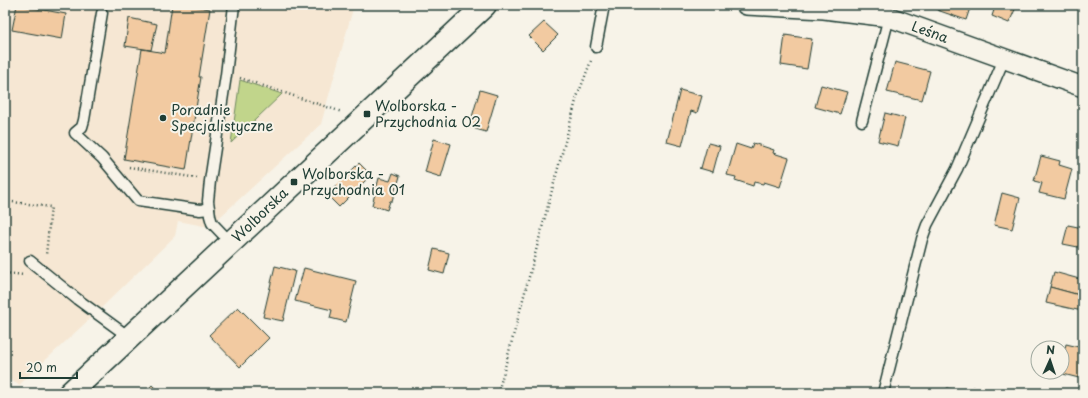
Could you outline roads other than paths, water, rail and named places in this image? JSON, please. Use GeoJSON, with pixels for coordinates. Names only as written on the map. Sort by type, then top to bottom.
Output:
{"type":"FeatureCollection","features":[{"type":"Feature","properties":{"kind":"main road","name":"Wolborska"},"geometry":{"type":"LineString","coordinates":[[70,393],[485,5]]}},
{"type":"Feature","properties":{"kind":"street","name":"Leśna"},"geometry":{"type":"LineString","coordinates":[[746,5],[891,11],[1004,59],[1083,87]]}},
{"type":"Feature","properties":{"kind":"lane"},"geometry":{"type":"LineString","coordinates":[[231,243],[212,223],[209,210],[210,180],[226,74],[234,5]]}},
{"type":"Feature","properties":{"kind":"lane"},"geometry":{"type":"LineString","coordinates":[[596,47],[604,5]]}},
{"type":"Feature","properties":{"kind":"lane"},"geometry":{"type":"LineString","coordinates":[[862,121],[891,11]]}},
{"type":"Feature","properties":{"kind":"lane"},"geometry":{"type":"LineString","coordinates":[[102,14],[84,120],[82,126],[75,133],[102,158],[138,201],[209,210]]}},
{"type":"Feature","properties":{"kind":"lane"},"geometry":{"type":"LineString","coordinates":[[883,393],[922,239],[927,225],[957,169],[1004,59]]}},
{"type":"Feature","properties":{"kind":"lane"},"geometry":{"type":"LineString","coordinates":[[30,261],[77,299],[130,337]]}},
{"type":"Feature","properties":{"kind":"place","name":"Wolborska - Przychodnia 02"},"geometry":{"type":"Point","coordinates":[367,114]}},
{"type":"Feature","properties":{"kind":"place","name":"Poradnie Specjalistyczne"},"geometry":{"type":"Point","coordinates":[163,118]}},
{"type":"Feature","properties":{"kind":"place","name":"Wolborska - Przychodnia 01"},"geometry":{"type":"Point","coordinates":[294,182]}}]}
